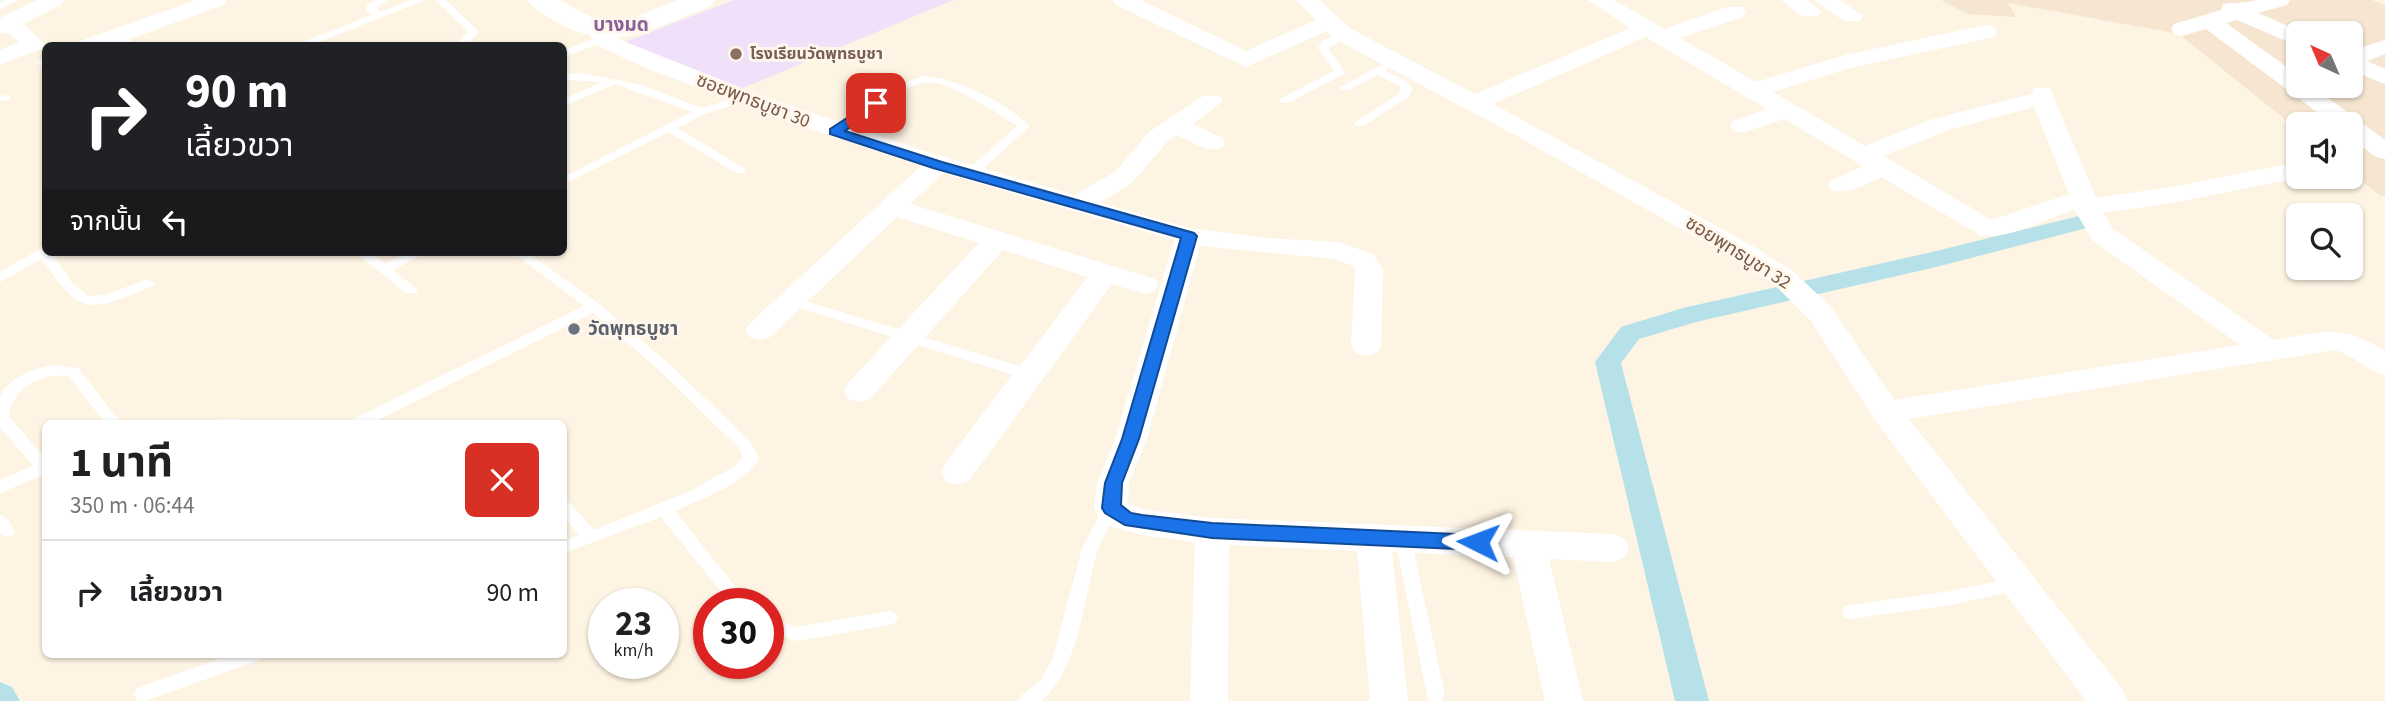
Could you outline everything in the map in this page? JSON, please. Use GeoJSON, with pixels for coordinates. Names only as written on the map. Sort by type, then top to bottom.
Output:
{"type":"FeatureCollection","features":[{"type":"Feature","properties":{"kind":"main road"},"geometry":{"type":"LineString","coordinates":[[541,0],[600,35],[701,0]]}},
{"type":"Feature","properties":{"kind":"street"},"geometry":{"type":"LineString","coordinates":[[3,19],[53,0]]}},
{"type":"Feature","properties":{"kind":"street"},"geometry":{"type":"LineString","coordinates":[[126,40],[216,0]]}},
{"type":"Feature","properties":{"kind":"street"},"geometry":{"type":"LineString","coordinates":[[1125,0],[1246,60],[1336,28]]}},
{"type":"Feature","properties":{"kind":"street","name":"ซอยพุทธบูชา 32"},"geometry":{"type":"LineString","coordinates":[[1307,0],[1336,28],[1385,66],[1475,103],[1741,251],[1795,288],[1834,333],[1886,412],[2108,701]]}},
{"type":"Feature","properties":{"kind":"street"},"geometry":{"type":"LineString","coordinates":[[1599,0],[1989,229],[2077,204],[2178,194],[2286,172]]}},
{"type":"Feature","properties":{"kind":"street"},"geometry":{"type":"LineString","coordinates":[[2239,13],[2279,0]]}},
{"type":"Feature","properties":{"kind":"street"},"geometry":{"type":"LineString","coordinates":[[1475,103],[1732,4]]}},
{"type":"Feature","properties":{"kind":"street"},"geometry":{"type":"LineString","coordinates":[[1809,4],[1852,16]]}},
{"type":"Feature","properties":{"kind":"street"},"geometry":{"type":"LineString","coordinates":[[2211,11],[2333,112]]}},
{"type":"Feature","properties":{"kind":"street"},"geometry":{"type":"LineString","coordinates":[[2182,29],[2211,11],[2239,13],[2286,34]]}},
{"type":"Feature","properties":{"kind":"street"},"geometry":{"type":"LineString","coordinates":[[0,58],[34,44],[3,19]]}},
{"type":"Feature","properties":{"kind":"street"},"geometry":{"type":"LineString","coordinates":[[1753,91],[1845,62],[1986,32]]}},
{"type":"Feature","properties":{"kind":"street","name":"ซอยพุทธบูชา 30"},"geometry":{"type":"LineString","coordinates":[[600,35],[670,70],[835,132],[937,165],[1189,236],[1266,246],[1338,251],[1363,260],[1369,270],[1366,346]]}},
{"type":"Feature","properties":{"kind":"street"},"geometry":{"type":"LineString","coordinates":[[2363,55],[2385,47]]}},
{"type":"Feature","properties":{"kind":"street"},"geometry":{"type":"LineString","coordinates":[[2,91],[42,64]]}},
{"type":"Feature","properties":{"kind":"street"},"geometry":{"type":"LineString","coordinates":[[2363,67],[2385,78]]}},
{"type":"Feature","properties":{"kind":"street"},"geometry":{"type":"LineString","coordinates":[[1841,185],[1873,161],[1939,125],[2036,97],[2070,162],[2077,204],[2103,235],[2269,351]]}},
{"type":"Feature","properties":{"kind":"street"},"geometry":{"type":"LineString","coordinates":[[1078,205],[1124,177],[1158,137],[1211,102]]}},
{"type":"Feature","properties":{"kind":"street"},"geometry":{"type":"LineString","coordinates":[[1742,126],[1787,110]]}},
{"type":"Feature","properties":{"kind":"street"},"geometry":{"type":"LineString","coordinates":[[1176,125],[1213,143]]}},
{"type":"Feature","properties":{"kind":"street"},"geometry":{"type":"LineString","coordinates":[[2363,136],[2385,153]]}},
{"type":"Feature","properties":{"kind":"street"},"geometry":{"type":"LineString","coordinates":[[2363,156],[2385,153]]}},
{"type":"Feature","properties":{"kind":"street"},"geometry":{"type":"LineString","coordinates":[[760,330],[937,165]]}},
{"type":"Feature","properties":{"kind":"street"},"geometry":{"type":"LineString","coordinates":[[892,207],[1145,285]]}},
{"type":"Feature","properties":{"kind":"street"},"geometry":{"type":"LineString","coordinates":[[1189,236],[1130,439],[1113,483],[1111,508],[1125,518],[1142,522],[1212,531],[1612,548]]}},
{"type":"Feature","properties":{"kind":"street"},"geometry":{"type":"LineString","coordinates":[[859,391],[997,240]]}},
{"type":"Feature","properties":{"kind":"street"},"geometry":{"type":"LineString","coordinates":[[957,472],[1106,274]]}},
{"type":"Feature","properties":{"kind":"street"},"geometry":{"type":"LineString","coordinates":[[1886,412],[2335,340],[2355,345],[2385,365]]}},
{"type":"Feature","properties":{"kind":"street"},"geometry":{"type":"LineString","coordinates":[[1209,701],[1212,531]]}},
{"type":"Feature","properties":{"kind":"street"},"geometry":{"type":"LineString","coordinates":[[1388,538],[1389,701]]}},
{"type":"Feature","properties":{"kind":"street"},"geometry":{"type":"LineString","coordinates":[[1528,545],[1564,701]]}},
{"type":"Feature","properties":{"kind":"lane"},"geometry":{"type":"LineString","coordinates":[[3,19],[13,0]]}},
{"type":"Feature","properties":{"kind":"lane"},"geometry":{"type":"LineString","coordinates":[[377,15],[371,10],[372,5],[383,0]]}},
{"type":"Feature","properties":{"kind":"lane"},"geometry":{"type":"LineString","coordinates":[[308,42],[420,0]]}},
{"type":"Feature","properties":{"kind":"lane"},"geometry":{"type":"LineString","coordinates":[[440,0],[474,32],[463,42]]}},
{"type":"Feature","properties":{"kind":"lane"},"geometry":{"type":"LineString","coordinates":[[1284,102],[1340,72],[1323,48],[1336,28]]}},
{"type":"Feature","properties":{"kind":"lane"},"geometry":{"type":"LineString","coordinates":[[567,52],[600,35]]}},
{"type":"Feature","properties":{"kind":"lane"},"geometry":{"type":"LineString","coordinates":[[1345,88],[1385,66],[1407,89],[1402,96],[1359,124]]}},
{"type":"Feature","properties":{"kind":"lane"},"geometry":{"type":"LineString","coordinates":[[567,77],[579,75],[615,80],[702,112]]}},
{"type":"Feature","properties":{"kind":"lane"},"geometry":{"type":"LineString","coordinates":[[835,132],[897,88],[924,79],[940,80],[986,101],[1024,127],[970,174]]}},
{"type":"Feature","properties":{"kind":"lane"},"geometry":{"type":"LineString","coordinates":[[567,102],[615,80]]}},
{"type":"Feature","properties":{"kind":"lane"},"geometry":{"type":"LineString","coordinates":[[567,180],[702,112],[746,98]]}},
{"type":"Feature","properties":{"kind":"lane"},"geometry":{"type":"LineString","coordinates":[[670,128],[740,170]]}},
{"type":"Feature","properties":{"kind":"lane"},"geometry":{"type":"LineString","coordinates":[[0,278],[42,252]]}},
{"type":"Feature","properties":{"kind":"lane"},"geometry":{"type":"LineString","coordinates":[[47,256],[69,292],[79,299],[94,302],[148,283]]}},
{"type":"Feature","properties":{"kind":"lane"},"geometry":{"type":"LineString","coordinates":[[367,256],[411,290]]}},
{"type":"Feature","properties":{"kind":"lane"},"geometry":{"type":"LineString","coordinates":[[385,269],[412,256]]}},
{"type":"Feature","properties":{"kind":"lane"},"geometry":{"type":"LineString","coordinates":[[524,256],[594,307],[664,367],[745,445],[751,459],[741,471],[725,480],[567,546]]}},
{"type":"Feature","properties":{"kind":"lane"},"geometry":{"type":"LineString","coordinates":[[792,301],[1030,375]]}},
{"type":"Feature","properties":{"kind":"lane"},"geometry":{"type":"LineString","coordinates":[[364,420],[594,307]]}},
{"type":"Feature","properties":{"kind":"lane"},"geometry":{"type":"LineString","coordinates":[[42,465],[2,418],[1,403],[17,384],[51,370],[73,371],[112,420]]}},
{"type":"Feature","properties":{"kind":"lane"},"geometry":{"type":"LineString","coordinates":[[0,487],[42,469]]}},
{"type":"Feature","properties":{"kind":"lane"},"geometry":{"type":"LineString","coordinates":[[663,508],[728,588]]}},
{"type":"Feature","properties":{"kind":"lane"},"geometry":{"type":"LineString","coordinates":[[1028,701],[1047,685],[1060,661],[1090,549],[1111,508]]}},
{"type":"Feature","properties":{"kind":"lane"},"geometry":{"type":"LineString","coordinates":[[567,510],[591,537]]}},
{"type":"Feature","properties":{"kind":"lane"},"geometry":{"type":"LineString","coordinates":[[1388,538],[1436,695]]}},
{"type":"Feature","properties":{"kind":"lane"},"geometry":{"type":"LineString","coordinates":[[1850,612],[1951,598],[2017,584]]}},
{"type":"Feature","properties":{"kind":"lane"},"geometry":{"type":"LineString","coordinates":[[784,630],[797,634],[889,618]]}},
{"type":"Feature","properties":{"kind":"lane"},"geometry":{"type":"LineString","coordinates":[[143,694],[245,658]]}},
{"type":"Feature","properties":{"kind":"shaded area","name":"โรงเรียนวัดพุทธบูชา"},"geometry":{"type":"Polygon","coordinates":[[[734,0],[953,0],[743,88],[675,66],[622,43],[734,0]]]}},
{"type":"Feature","properties":{"kind":"shaded area"},"geometry":{"type":"Polygon","coordinates":[[[1941,0],[2372,0],[2385,5],[2385,196],[2381,196],[2363,182],[2363,112],[2286,112],[2286,120],[2179,34],[2008,3],[2016,17],[1967,14],[1941,0]]]}},
{"type":"Feature","properties":{"kind":"waterway"},"geometry":{"type":"LineString","coordinates":[[1692,701],[1608,362],[1630,333],[1692,314],[1932,260],[2079,223]]}},
{"type":"Feature","properties":{"kind":"waterway"},"geometry":{"type":"LineString","coordinates":[[0,697],[3,701]]}},
{"type":"Feature","properties":{"kind":"place","name":"โรงเรียนวัดพุทธบูชา"},"geometry":{"type":"Point","coordinates":[736,54]}},
{"type":"Feature","properties":{"kind":"place","name":"วัดพุทธบูชา"},"geometry":{"type":"Point","coordinates":[574,329]}},
{"type":"Feature","properties":{"kind":"district","name":"บางมด"},"geometry":{"type":"Point","coordinates":[621,25]}},
{"type":"Feature","properties":{"kind":"route"},"geometry":{"type":"LineString","coordinates":[[876,103],[835,132],[937,165],[1189,236],[1130,439],[1113,483],[1111,508],[1125,518],[1142,522],[1212,531],[1478,542]]}}]}
